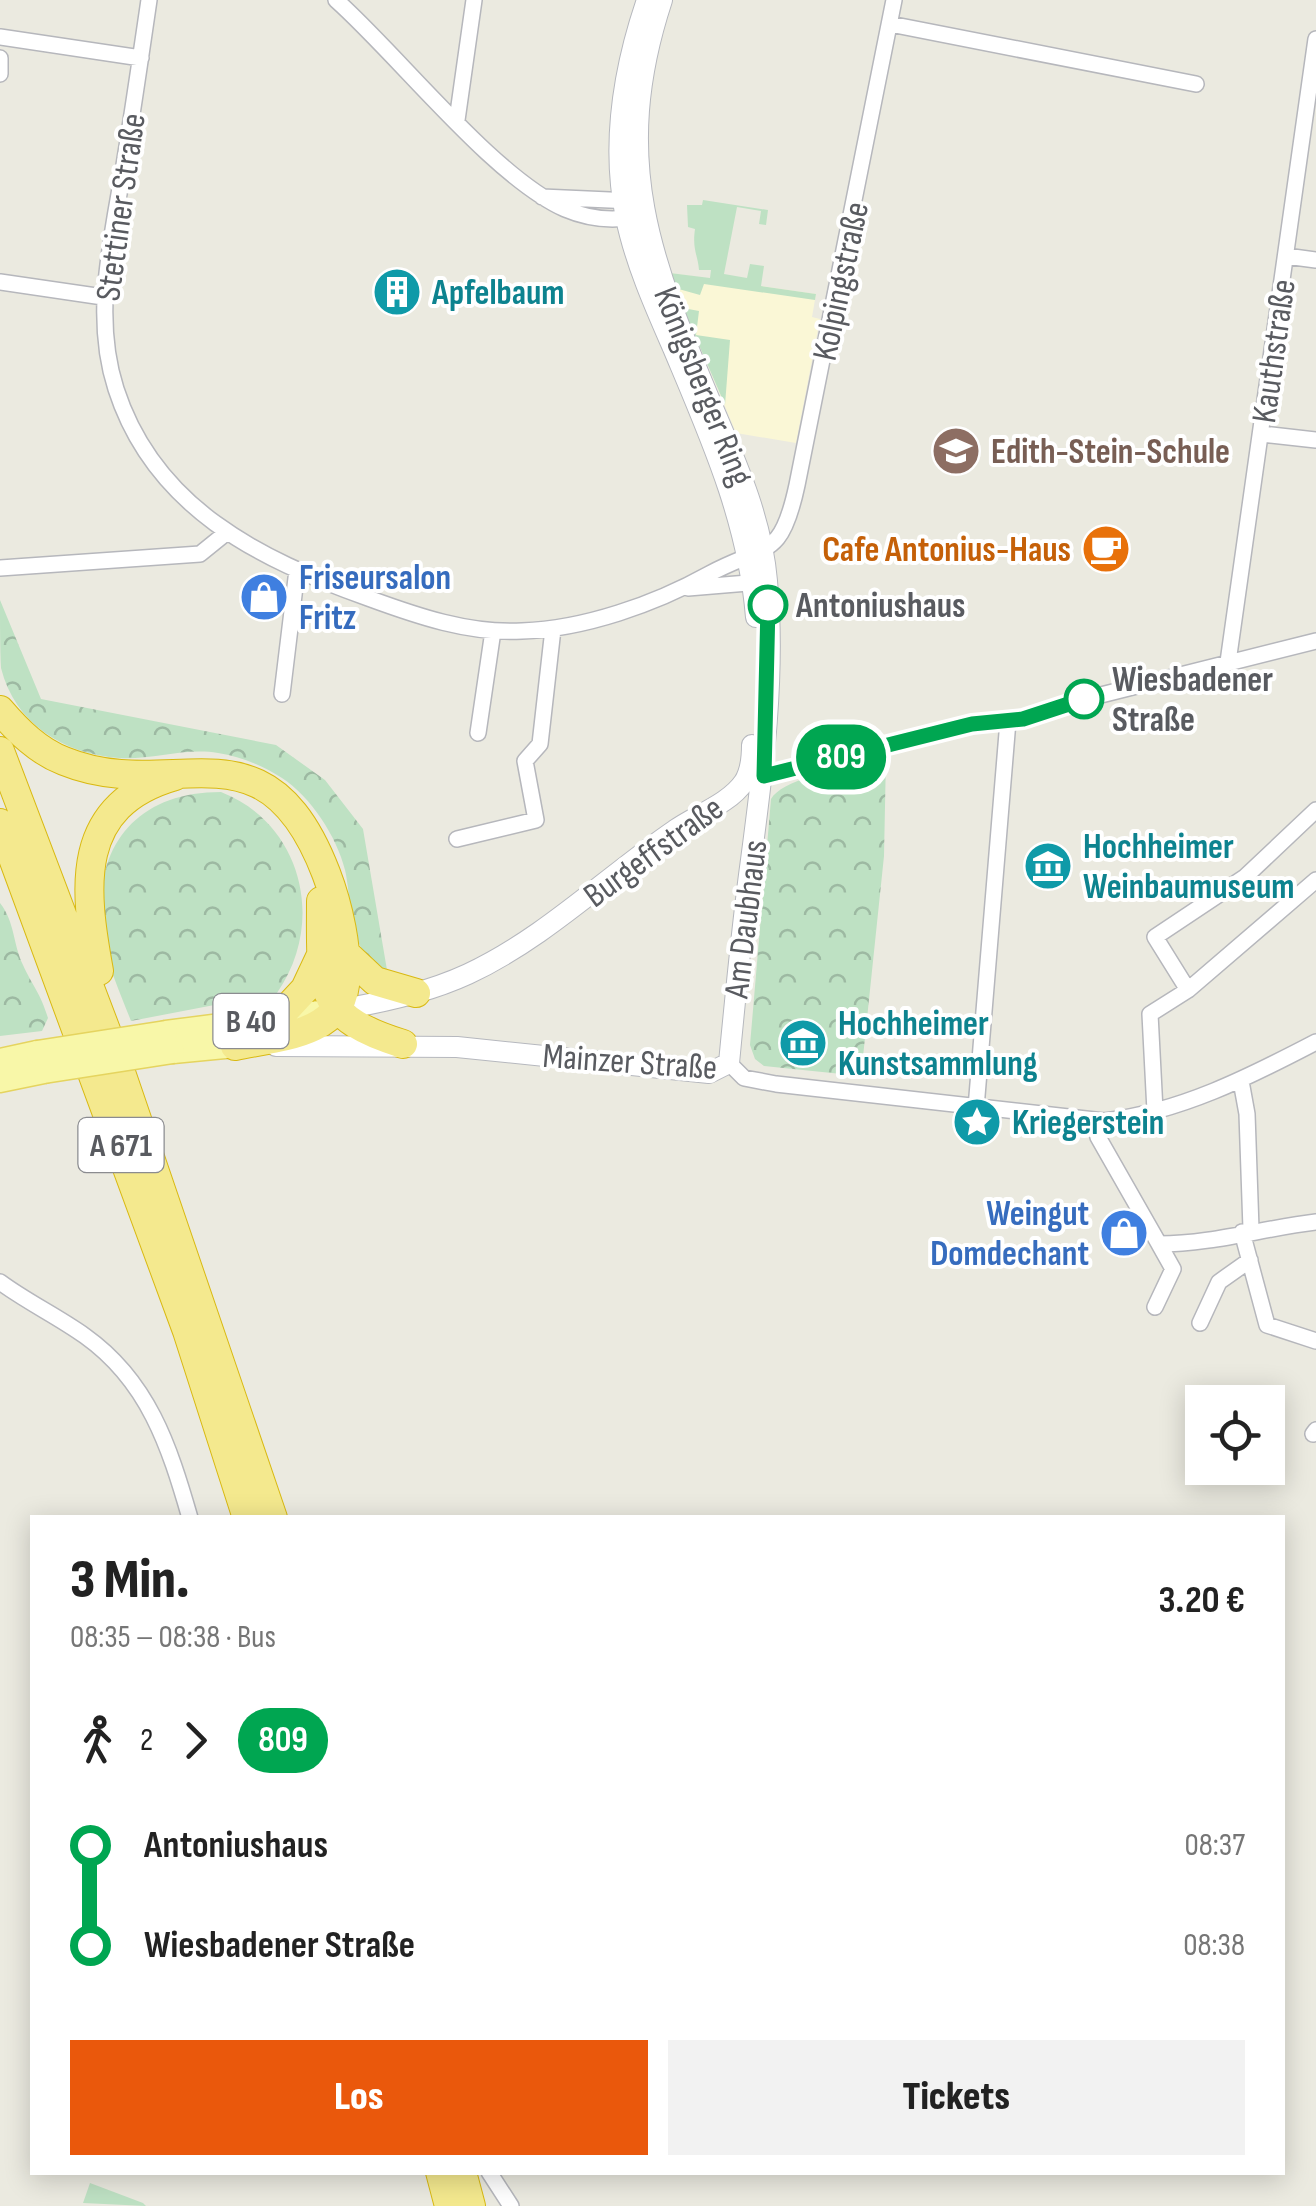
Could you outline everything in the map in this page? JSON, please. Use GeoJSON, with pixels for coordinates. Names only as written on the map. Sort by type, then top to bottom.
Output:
{"type":"FeatureCollection","features":[{"type":"Feature","properties":{"kind":"highway"},"geometry":{"type":"LineString","coordinates":[[0,710],[36,746],[79,766],[232,775],[278,796],[301,820],[330,884],[336,1010],[362,1030],[403,1044]]}},
{"type":"Feature","properties":{"kind":"highway","name":"A 671"},"geometry":{"type":"LineString","coordinates":[[0,751],[112,1046],[272,1515]]}},
{"type":"Feature","properties":{"kind":"highway"},"geometry":{"type":"LineString","coordinates":[[112,1046],[86,900],[94,849],[110,819],[134,795],[164,779],[198,772]]}},
{"type":"Feature","properties":{"kind":"highway","name":"A 671"},"geometry":{"type":"LineString","coordinates":[[0,822],[187,1331],[246,1515]]}},
{"type":"Feature","properties":{"kind":"highway"},"geometry":{"type":"LineString","coordinates":[[0,876],[52,961]]}},
{"type":"Feature","properties":{"kind":"highway"},"geometry":{"type":"LineString","coordinates":[[332,954],[375,981],[416,993]]}},
{"type":"Feature","properties":{"kind":"highway"},"geometry":{"type":"LineString","coordinates":[[279,1017],[332,954]]}},
{"type":"Feature","properties":{"kind":"highway"},"geometry":{"type":"LineString","coordinates":[[236,1046],[320,1026],[336,1010]]}},
{"type":"Feature","properties":{"kind":"highway"},"geometry":{"type":"LineString","coordinates":[[441,2175],[449,2206]]}},
{"type":"Feature","properties":{"kind":"highway"},"geometry":{"type":"LineString","coordinates":[[463,2175],[471,2206]]}},
{"type":"Feature","properties":{"kind":"main road","name":"Königsberger Ring"},"geometry":{"type":"LineString","coordinates":[[647,0],[624,79],[619,152],[624,197],[746,489],[760,582],[758,771]]}},
{"type":"Feature","properties":{"kind":"main road","name":"Königsberger Ring"},"geometry":{"type":"LineString","coordinates":[[634,217],[638,106],[662,0]]}},
{"type":"Feature","properties":{"kind":"main road","name":"Burgeffstraße"},"geometry":{"type":"LineString","coordinates":[[336,1010],[416,993],[468,974],[516,948],[734,793],[758,771]]}},
{"type":"Feature","properties":{"kind":"main road","name":"Am Daubhaus"},"geometry":{"type":"LineString","coordinates":[[729,1063],[758,771]]}},
{"type":"Feature","properties":{"kind":"main road"},"geometry":{"type":"LineString","coordinates":[[714,806],[743,810],[750,819],[754,838]]}},
{"type":"Feature","properties":{"kind":"main road","name":"B 40"},"geometry":{"type":"LineString","coordinates":[[0,1060],[41,1062],[169,1042],[279,1017],[336,1010]]}},
{"type":"Feature","properties":{"kind":"main road","name":"B 40"},"geometry":{"type":"LineString","coordinates":[[169,1042],[236,1046]]}},
{"type":"Feature","properties":{"kind":"main road","name":"Mainzer Straße"},"geometry":{"type":"LineString","coordinates":[[236,1046],[403,1044],[703,1072],[729,1063]]}},
{"type":"Feature","properties":{"kind":"main road","name":"B 40"},"geometry":{"type":"LineString","coordinates":[[0,1081],[41,1062]]}},
{"type":"Feature","properties":{"kind":"street","name":"Stettiner Straße"},"geometry":{"type":"LineString","coordinates":[[149,0],[103,297],[115,386],[136,439],[169,485],[226,533],[296,570],[422,616],[493,631],[553,629],[684,588],[756,555]]}},
{"type":"Feature","properties":{"kind":"street"},"geometry":{"type":"LineString","coordinates":[[336,0],[457,120],[542,197],[595,218],[634,217]]}},
{"type":"Feature","properties":{"kind":"street"},"geometry":{"type":"LineString","coordinates":[[457,120],[474,0]]}},
{"type":"Feature","properties":{"kind":"street","name":"Kolpingstraße"},"geometry":{"type":"LineString","coordinates":[[756,555],[780,538],[791,512],[894,0]]}},
{"type":"Feature","properties":{"kind":"street"},"geometry":{"type":"LineString","coordinates":[[890,24],[1196,84]]}},
{"type":"Feature","properties":{"kind":"street"},"geometry":{"type":"LineString","coordinates":[[0,37],[141,58]]}},
{"type":"Feature","properties":{"kind":"street","name":"Kauthstraße"},"geometry":{"type":"LineString","coordinates":[[1228,662],[1316,39]]}},
{"type":"Feature","properties":{"kind":"street"},"geometry":{"type":"LineString","coordinates":[[0,58],[0,74]]}},
{"type":"Feature","properties":{"kind":"street"},"geometry":{"type":"LineString","coordinates":[[542,197],[570,201],[624,197]]}},
{"type":"Feature","properties":{"kind":"street"},"geometry":{"type":"LineString","coordinates":[[1286,256],[1316,260]]}},
{"type":"Feature","properties":{"kind":"street"},"geometry":{"type":"LineString","coordinates":[[0,282],[103,297]]}},
{"type":"Feature","properties":{"kind":"street"},"geometry":{"type":"LineString","coordinates":[[1262,434],[1316,440]]}},
{"type":"Feature","properties":{"kind":"street"},"geometry":{"type":"LineString","coordinates":[[0,568],[200,554],[226,533]]}},
{"type":"Feature","properties":{"kind":"street"},"geometry":{"type":"LineString","coordinates":[[282,694],[296,570]]}},
{"type":"Feature","properties":{"kind":"street","name":"Stettiner Straße"},"geometry":{"type":"LineString","coordinates":[[684,588],[760,582]]}},
{"type":"Feature","properties":{"kind":"street"},"geometry":{"type":"LineString","coordinates":[[458,839],[536,820],[525,761],[540,744],[553,629]]}},
{"type":"Feature","properties":{"kind":"street"},"geometry":{"type":"LineString","coordinates":[[478,733],[493,631]]}},
{"type":"Feature","properties":{"kind":"street"},"geometry":{"type":"LineString","coordinates":[[758,771],[972,724],[1008,721],[1316,640]]}},
{"type":"Feature","properties":{"kind":"street"},"geometry":{"type":"LineString","coordinates":[[976,1108],[1008,721]]}},
{"type":"Feature","properties":{"kind":"street"},"geometry":{"type":"LineString","coordinates":[[1188,990],[1155,937],[1245,877],[1316,810]]}},
{"type":"Feature","properties":{"kind":"street"},"geometry":{"type":"LineString","coordinates":[[1156,1110],[1150,1067],[1150,1014],[1188,990],[1316,880]]}},
{"type":"Feature","properties":{"kind":"street","name":"Mainzer Straße"},"geometry":{"type":"LineString","coordinates":[[729,1063],[744,1078],[764,1082],[1094,1121],[1156,1110],[1241,1082],[1316,1042]]}},
{"type":"Feature","properties":{"kind":"street"},"geometry":{"type":"LineString","coordinates":[[1241,1082],[1247,1114],[1246,1230],[1267,1325],[1316,1341]]}},
{"type":"Feature","properties":{"kind":"street"},"geometry":{"type":"LineString","coordinates":[[1094,1121],[1098,1137],[1173,1269],[1155,1307]]}},
{"type":"Feature","properties":{"kind":"street"},"geometry":{"type":"LineString","coordinates":[[1159,1244],[1190,1244],[1246,1230],[1316,1222]]}},
{"type":"Feature","properties":{"kind":"street"},"geometry":{"type":"LineString","coordinates":[[1200,1323],[1219,1282],[1250,1260]]}},
{"type":"Feature","properties":{"kind":"street"},"geometry":{"type":"LineString","coordinates":[[0,1282],[86,1337],[132,1380],[167,1442],[189,1515]]}},
{"type":"Feature","properties":{"kind":"street"},"geometry":{"type":"LineString","coordinates":[[491,2175],[511,2206]]}},
{"type":"Feature","properties":{"kind":"shaded area"},"geometry":{"type":"Polygon","coordinates":[[[670,273],[816,294],[812,317],[820,319],[796,443],[736,433],[670,273]]]}},
{"type":"Feature","properties":{"kind":"green space"},"geometry":{"type":"Polygon","coordinates":[[[703,200],[768,210],[766,225],[759,224],[761,211],[737,207],[724,274],[747,278],[750,264],[764,266],[761,286],[816,294],[815,300],[704,284],[700,295],[675,288],[670,273],[710,278],[711,270],[699,270],[695,229],[688,227],[687,205],[702,205],[703,200]]]}},
{"type":"Feature","properties":{"kind":"green space"},"geometry":{"type":"Polygon","coordinates":[[[683,308],[699,311],[696,335],[730,340],[725,405],[683,308]]]}},
{"type":"Feature","properties":{"kind":"green space"},"geometry":{"type":"Polygon","coordinates":[[[0,600],[41,699],[276,745],[325,780],[363,829],[387,970],[364,953],[354,927],[345,870],[336,844],[293,786],[267,769],[226,754],[194,752],[119,758],[61,743],[30,720],[8,688],[1,668],[0,600]]]}},
{"type":"Feature","properties":{"kind":"green space"},"geometry":{"type":"Polygon","coordinates":[[[886,757],[884,856],[861,1076],[764,1066],[755,1059],[750,1045],[771,799],[806,778],[886,757]]]}},
{"type":"Feature","properties":{"kind":"green space"},"geometry":{"type":"Polygon","coordinates":[[[221,792],[249,807],[271,827],[288,851],[298,878],[302,907],[300,937],[292,966],[277,993],[131,1021],[104,940],[103,880],[111,855],[123,833],[140,816],[163,803],[190,795],[221,792]]]}},
{"type":"Feature","properties":{"kind":"green space"},"geometry":{"type":"Polygon","coordinates":[[[0,903],[48,1018],[42,1031],[0,1036],[0,903]]]}},
{"type":"Feature","properties":{"kind":"green space"},"geometry":{"type":"Polygon","coordinates":[[[90,2183],[143,2203],[146,2206],[83,2203],[90,2183]]]}},
{"type":"Feature","properties":{"kind":"bus line","name":"809"},"geometry":{"type":"LineString","coordinates":[[768,605],[770,660],[764,776],[980,722],[1023,719],[1084,699]]}},
{"type":"Feature","properties":{"kind":"place","name":"Apfelbaum"},"geometry":{"type":"Point","coordinates":[397,292]}},
{"type":"Feature","properties":{"kind":"place","name":"Edith-Stein-Schule"},"geometry":{"type":"Point","coordinates":[956,451]}},
{"type":"Feature","properties":{"kind":"place","name":"Cafe Antonius-Haus"},"geometry":{"type":"Point","coordinates":[1106,549]}},
{"type":"Feature","properties":{"kind":"place","name":"Friseursalon Fritz"},"geometry":{"type":"Point","coordinates":[264,597]}},
{"type":"Feature","properties":{"kind":"place","name":"Antoniushaus"},"geometry":{"type":"Point","coordinates":[768,605]}},
{"type":"Feature","properties":{"kind":"place","name":"Wiesbadener Straße"},"geometry":{"type":"Point","coordinates":[1084,699]}},
{"type":"Feature","properties":{"kind":"place","name":"Hochheimer Weinbaumuseum"},"geometry":{"type":"Point","coordinates":[1048,866]}},
{"type":"Feature","properties":{"kind":"place","name":"Hochheimer Kunstsammlung"},"geometry":{"type":"Point","coordinates":[803,1043]}},
{"type":"Feature","properties":{"kind":"place","name":"Kriegerstein"},"geometry":{"type":"Point","coordinates":[977,1122]}},
{"type":"Feature","properties":{"kind":"place","name":"Weingut Domdechant"},"geometry":{"type":"Point","coordinates":[1124,1233]}}]}
